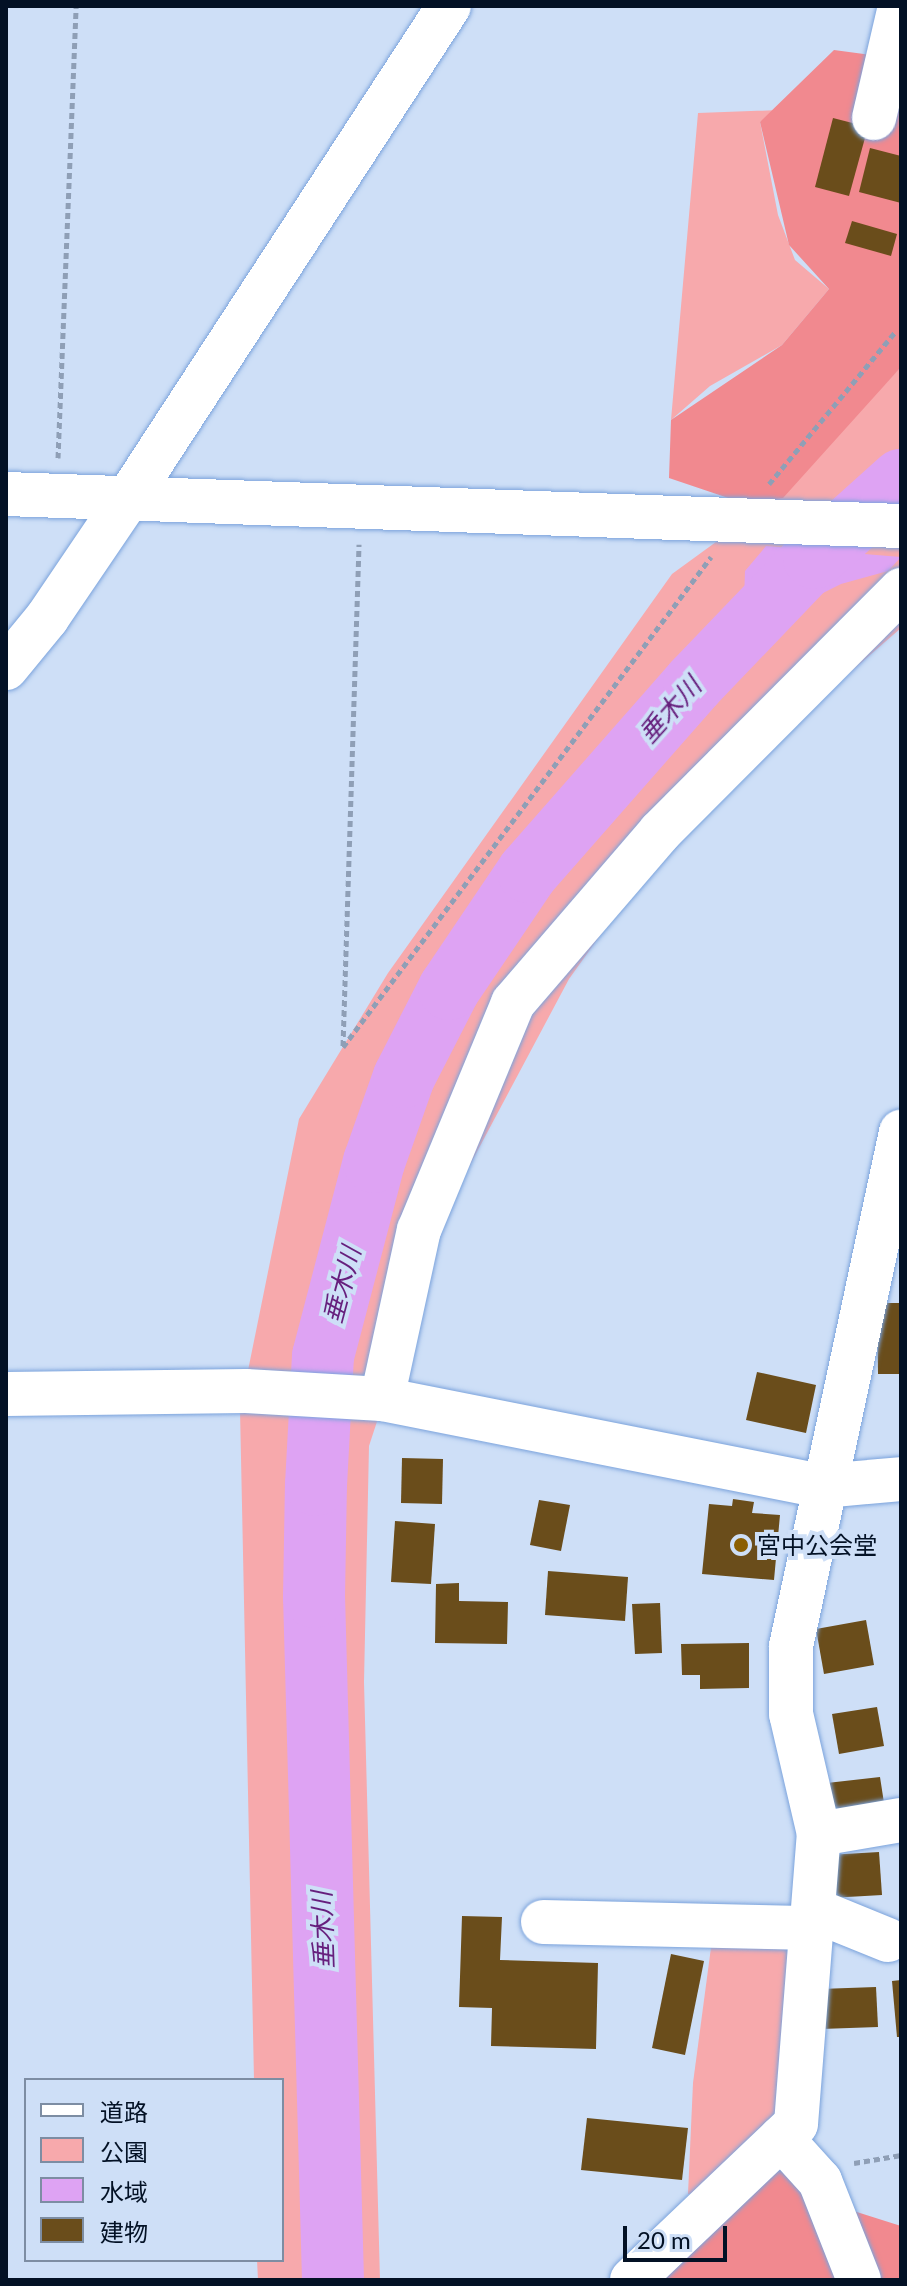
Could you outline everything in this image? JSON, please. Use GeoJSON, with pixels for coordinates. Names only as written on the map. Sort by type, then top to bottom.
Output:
{"type":"FeatureCollection","features":[{"type":"Feature","properties":{"kind":"street"},"geometry":{"type":"LineString","coordinates":[[6,668],[47,618],[129,497],[449,6]]}},
{"type":"Feature","properties":{"kind":"street"},"geometry":{"type":"LineString","coordinates":[[874,118],[900,6]]}},
{"type":"Feature","properties":{"kind":"street"},"geometry":{"type":"LineString","coordinates":[[6,494],[901,526]]}},
{"type":"Feature","properties":{"kind":"street"},"geometry":{"type":"LineString","coordinates":[[382,1399],[419,1230],[513,1003],[660,832],[901,590]]}},
{"type":"Feature","properties":{"kind":"street"},"geometry":{"type":"LineString","coordinates":[[632,2280],[796,2124],[819,1834],[791,1714],[791,1646],[823,1486],[887,1259],[901,1132]]}},
{"type":"Feature","properties":{"kind":"street"},"geometry":{"type":"LineString","coordinates":[[6,1394],[246,1391],[382,1399],[823,1486],[901,1479]]}},
{"type":"Feature","properties":{"kind":"street"},"geometry":{"type":"LineString","coordinates":[[819,1834],[901,1820]]}},
{"type":"Feature","properties":{"kind":"street"},"geometry":{"type":"LineString","coordinates":[[543,1922],[813,1919],[888,1940]]}},
{"type":"Feature","properties":{"kind":"street"},"geometry":{"type":"LineString","coordinates":[[781,2138],[820,2181],[859,2280]]}},
{"type":"Feature","properties":{"kind":"path"},"geometry":{"type":"LineString","coordinates":[[57,495],[76,6]]}},
{"type":"Feature","properties":{"kind":"path"},"geometry":{"type":"LineString","coordinates":[[360,505],[343,1047],[740,519],[896,331]]}},
{"type":"Feature","properties":{"kind":"green space"},"geometry":{"type":"Polygon","coordinates":[[[779,110],[760,122],[778,215],[795,260],[829,289],[782,345],[710,386],[671,420],[698,113],[779,110]]]}},
{"type":"Feature","properties":{"kind":"green space"},"geometry":{"type":"Polygon","coordinates":[[[901,367],[901,628],[686,815],[569,979],[447,1208],[369,1446],[364,1682],[380,2280],[258,2280],[257,2262],[284,2262],[284,2078],[254,2078],[240,1410],[299,1119],[388,973],[672,574],[775,499],[901,367]]]}},
{"type":"Feature","properties":{"kind":"green space"},"geometry":{"type":"Polygon","coordinates":[[[714,1925],[808,1930],[796,2124],[712,2191],[688,2194],[693,2083],[714,1925]]]}},
{"type":"Feature","properties":{"kind":"shaded area"},"geometry":{"type":"Polygon","coordinates":[[[834,50],[901,59],[901,367],[783,498],[743,503],[669,478],[671,420],[782,345],[829,289],[789,245],[760,122],[834,50]]]}},
{"type":"Feature","properties":{"kind":"shaded area"},"geometry":{"type":"Polygon","coordinates":[[[781,2138],[841,2207],[901,2226],[901,2280],[644,2280],[781,2138]]]}},
{"type":"Feature","properties":{"kind":"water"},"geometry":{"type":"Polygon","coordinates":[[[766,546],[901,557],[888,571],[841,584],[797,606],[705,697],[694,683],[743,632],[745,571],[766,546]]]}},
{"type":"Feature","properties":{"kind":"building"},"geometry":{"type":"Polygon","coordinates":[[[833,118],[868,127],[849,196],[815,187],[833,118]]]}},
{"type":"Feature","properties":{"kind":"building"},"geometry":{"type":"Polygon","coordinates":[[[870,148],[901,156],[901,203],[859,192],[870,148]]]}},
{"type":"Feature","properties":{"kind":"building"},"geometry":{"type":"Polygon","coordinates":[[[852,221],[897,234],[891,256],[845,243],[852,221]]]}},
{"type":"Feature","properties":{"kind":"building"},"geometry":{"type":"Polygon","coordinates":[[[877,1303],[901,1303],[901,1374],[878,1374],[877,1303]]]}},
{"type":"Feature","properties":{"kind":"building"},"geometry":{"type":"Polygon","coordinates":[[[757,1372],[816,1385],[806,1433],[746,1420],[757,1372]]]}},
{"type":"Feature","properties":{"kind":"building"},"geometry":{"type":"Polygon","coordinates":[[[402,1458],[443,1459],[442,1504],[401,1503],[402,1458]]]}},
{"type":"Feature","properties":{"kind":"building","name":"宮中公会堂"},"geometry":{"type":"Polygon","coordinates":[[[733,1499],[754,1502],[752,1513],[780,1515],[774,1580],[702,1574],[709,1504],[732,1506],[733,1499]]]}},
{"type":"Feature","properties":{"kind":"building"},"geometry":{"type":"Polygon","coordinates":[[[539,1500],[570,1505],[561,1551],[530,1545],[539,1500]]]}},
{"type":"Feature","properties":{"kind":"building"},"geometry":{"type":"Polygon","coordinates":[[[395,1521],[435,1524],[431,1584],[391,1582],[395,1521]]]}},
{"type":"Feature","properties":{"kind":"building"},"geometry":{"type":"Polygon","coordinates":[[[548,1571],[628,1577],[625,1621],[545,1615],[548,1571]]]}},
{"type":"Feature","properties":{"kind":"building"},"geometry":{"type":"Polygon","coordinates":[[[459,1583],[459,1601],[508,1602],[507,1644],[435,1643],[436,1584],[459,1583]]]}},
{"type":"Feature","properties":{"kind":"building"},"geometry":{"type":"Polygon","coordinates":[[[660,1603],[662,1653],[635,1654],[632,1604],[660,1603]]]}},
{"type":"Feature","properties":{"kind":"building"},"geometry":{"type":"Polygon","coordinates":[[[866,1620],[874,1665],[824,1674],[816,1629],[866,1620]]]}},
{"type":"Feature","properties":{"kind":"building"},"geometry":{"type":"Polygon","coordinates":[[[749,1643],[749,1688],[700,1689],[700,1675],[682,1675],[681,1644],[749,1643]]]}},
{"type":"Feature","properties":{"kind":"building"},"geometry":{"type":"Polygon","coordinates":[[[877,1707],[884,1746],[839,1754],[832,1714],[877,1707]]]}},
{"type":"Feature","properties":{"kind":"building"},"geometry":{"type":"Polygon","coordinates":[[[880,1777],[886,1816],[832,1823],[827,1783],[880,1777]]]}},
{"type":"Feature","properties":{"kind":"building"},"geometry":{"type":"Polygon","coordinates":[[[879,1852],[882,1895],[830,1898],[827,1855],[879,1852]]]}},
{"type":"Feature","properties":{"kind":"building"},"geometry":{"type":"Polygon","coordinates":[[[462,1916],[502,1917],[500,1960],[598,1963],[596,2049],[491,2046],[492,2008],[459,2007],[462,1916]]]}},
{"type":"Feature","properties":{"kind":"building"},"geometry":{"type":"Polygon","coordinates":[[[671,1954],[704,1961],[685,2055],[652,2048],[671,1954]]]}},
{"type":"Feature","properties":{"kind":"building"},"geometry":{"type":"Polygon","coordinates":[[[901,1980],[901,2037],[897,2037],[892,1981],[901,1980]]]}},
{"type":"Feature","properties":{"kind":"building"},"geometry":{"type":"Polygon","coordinates":[[[876,1987],[878,2027],[821,2029],[820,1989],[876,1987]]]}},
{"type":"Feature","properties":{"kind":"building"},"geometry":{"type":"Polygon","coordinates":[[[587,2118],[688,2128],[682,2180],[581,2170],[587,2118]]]}},
{"type":"Feature","properties":{"kind":"waterway","name":"垂木川"},"geometry":{"type":"LineString","coordinates":[[333,2280],[314,1597],[316,1485],[323,1356],[374,1162],[404,1077],[449,989],[528,872],[694,683],[814,558],[901,480]]}},
{"type":"Feature","properties":{"kind":"place","name":"宮中公会堂"},"geometry":{"type":"Point","coordinates":[741,1545]}}]}
